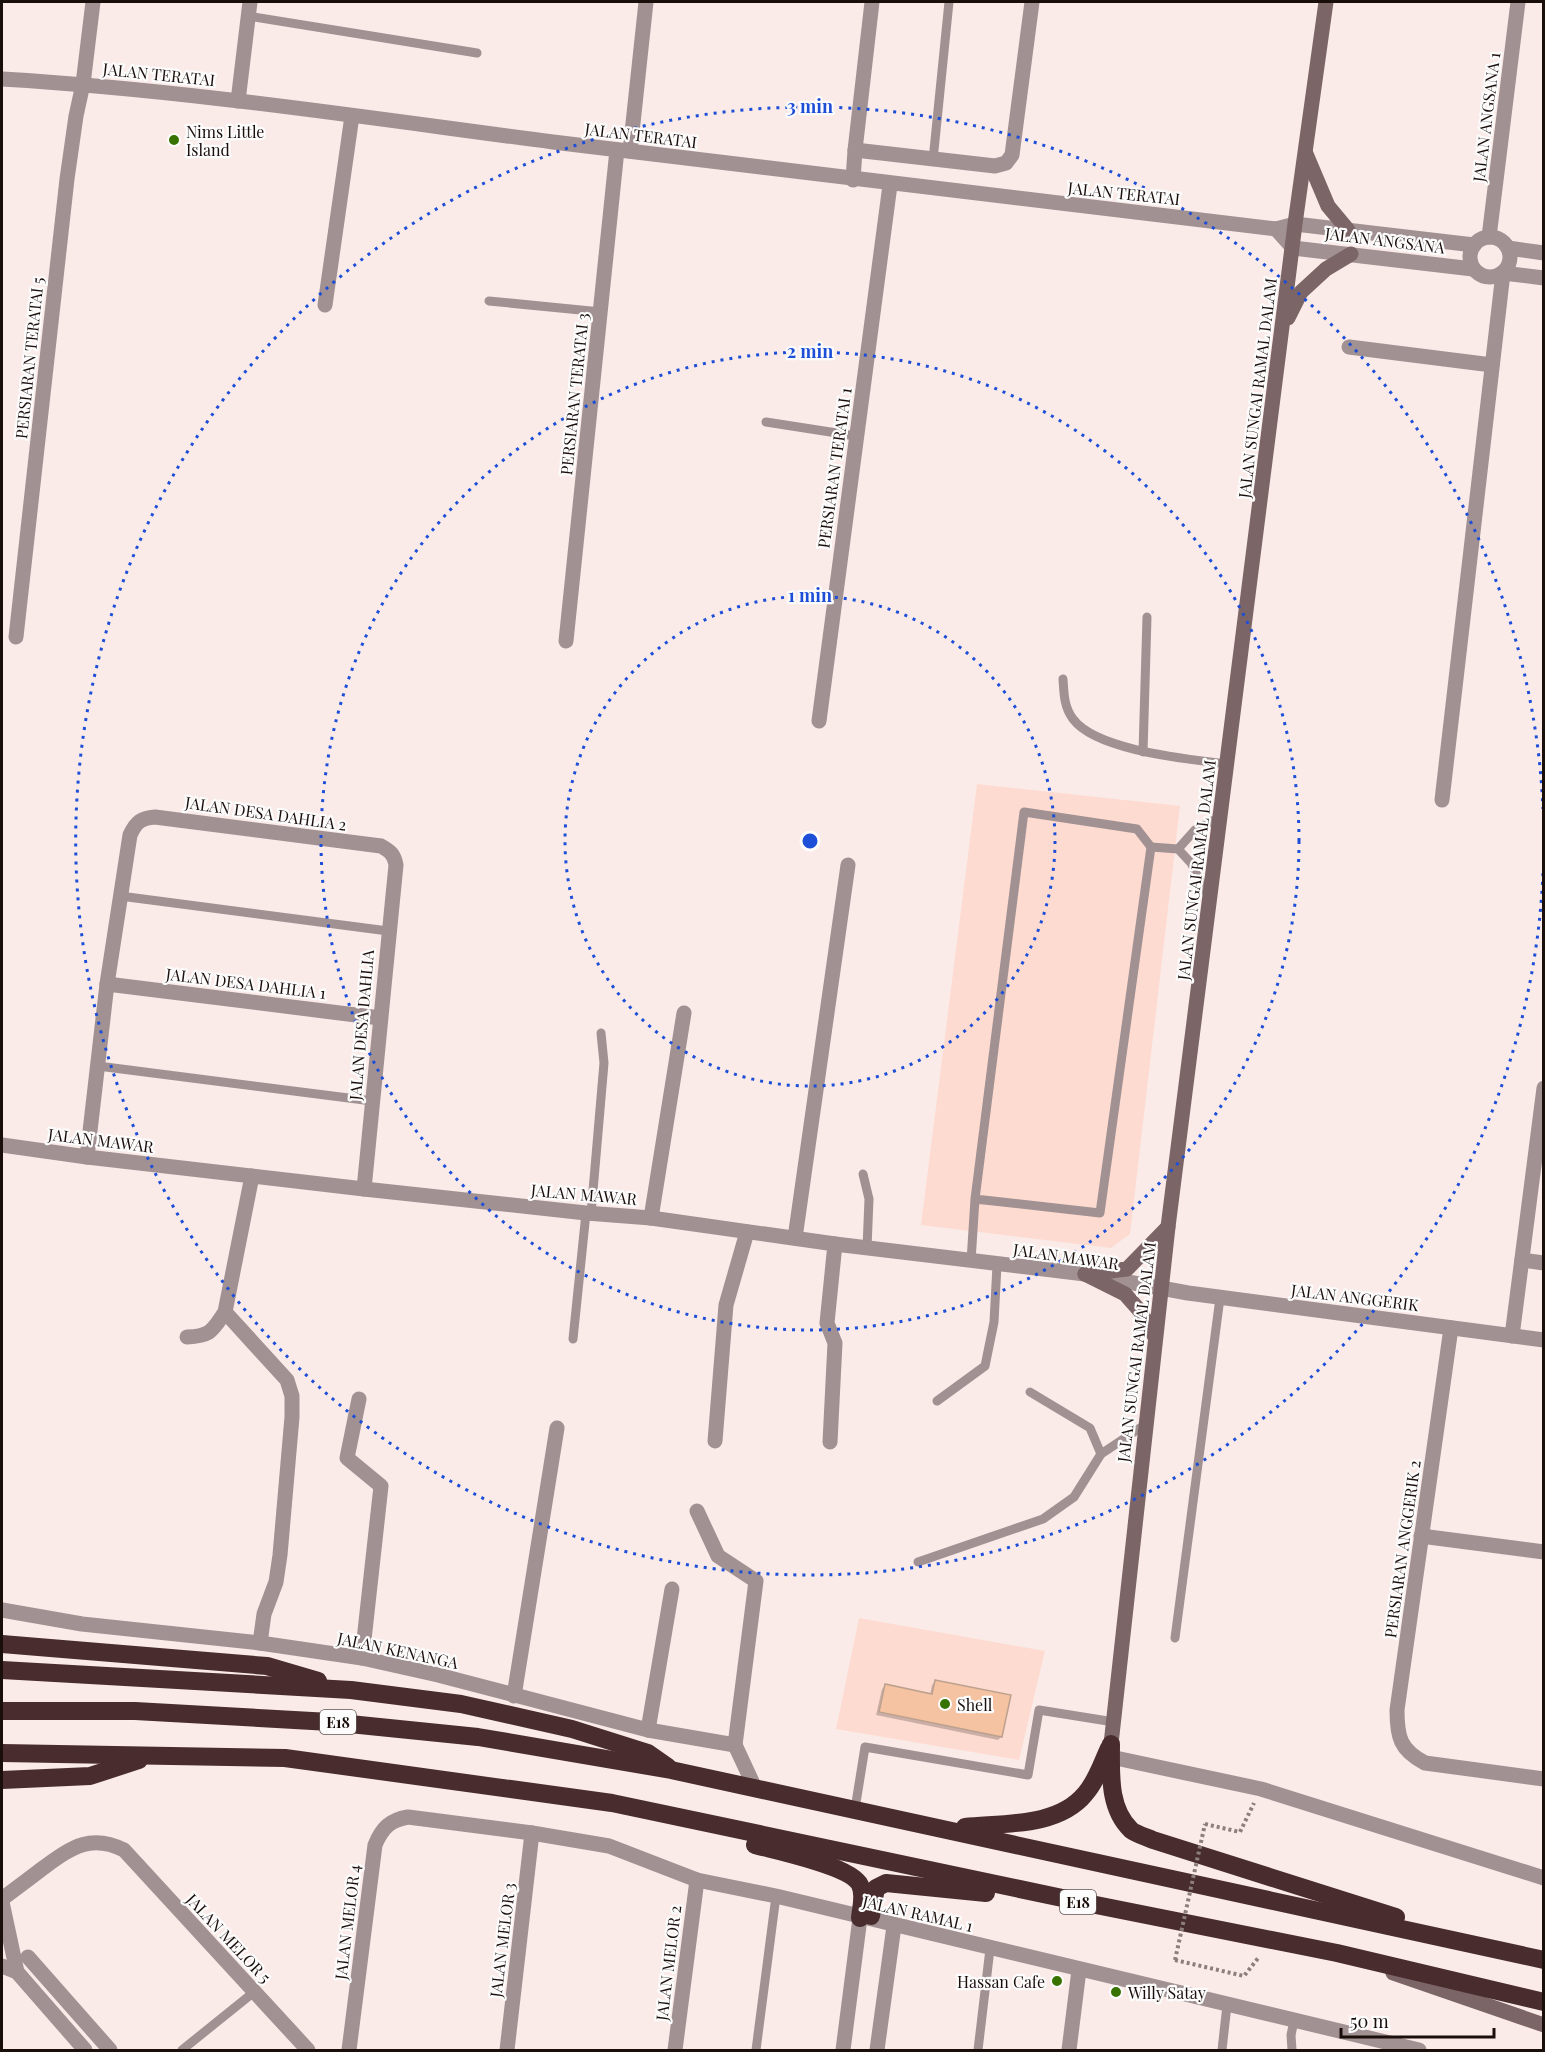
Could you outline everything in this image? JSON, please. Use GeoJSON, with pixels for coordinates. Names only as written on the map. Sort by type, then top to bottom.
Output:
{"type":"FeatureCollection","features":[{"type":"Feature","properties":{"kind":"highway"},"geometry":{"type":"LineString","coordinates":[[2,1644],[267,1666],[351,1690]]}},
{"type":"Feature","properties":{"kind":"highway","name":"E18"},"geometry":{"type":"LineString","coordinates":[[2,1670],[351,1690],[461,1704],[572,1729],[648,1753],[671,1770]]}},
{"type":"Feature","properties":{"kind":"highway","name":"E18"},"geometry":{"type":"LineString","coordinates":[[2,1711],[135,1711],[330,1722],[478,1737],[671,1770],[1544,1960]]}},
{"type":"Feature","properties":{"kind":"highway"},"geometry":{"type":"LineString","coordinates":[[949,1829],[1032,1820],[1062,1812],[1075,1805],[1087,1793],[1111,1751]]}},
{"type":"Feature","properties":{"kind":"highway"},"geometry":{"type":"LineString","coordinates":[[1111,1751],[1112,1791],[1118,1813],[1132,1831],[1152,1840],[1509,1952]]}},
{"type":"Feature","properties":{"kind":"highway","name":"E18"},"geometry":{"type":"LineString","coordinates":[[2,1753],[285,1758],[612,1803],[1086,1904],[1337,1953],[1544,2002]]}},
{"type":"Feature","properties":{"kind":"highway"},"geometry":{"type":"LineString","coordinates":[[2,1780],[90,1776],[152,1755]]}},
{"type":"Feature","properties":{"kind":"highway"},"geometry":{"type":"LineString","coordinates":[[612,1803],[834,1867],[853,1875],[863,1895],[865,1919]]}},
{"type":"Feature","properties":{"kind":"highway"},"geometry":{"type":"LineString","coordinates":[[865,1919],[876,1888],[886,1883],[1086,1904]]}},
{"type":"Feature","properties":{"kind":"street","name":"PERSIARAN TERATAI 5"},"geometry":{"type":"LineString","coordinates":[[15,637],[67,179],[83,84],[93,2]]}},
{"type":"Feature","properties":{"kind":"street","name":"PERSIARAN TERATAI 3"},"geometry":{"type":"LineString","coordinates":[[566,641],[601,312],[646,2]]}},
{"type":"Feature","properties":{"kind":"street"},"geometry":{"type":"LineString","coordinates":[[853,180],[872,2]]}},
{"type":"Feature","properties":{"kind":"street"},"geometry":{"type":"LineString","coordinates":[[855,150],[995,166],[1006,163],[1012,156],[1032,2]]}},
{"type":"Feature","properties":{"kind":"street","name":"JALAN SUNGAI RAMAL DALAM"},"geometry":{"type":"LineString","coordinates":[[1111,1751],[1168,1227],[1295,224],[1326,2]]}},
{"type":"Feature","properties":{"kind":"street","name":"JALAN ANGSANA 1"},"geometry":{"type":"LineString","coordinates":[[1489,237],[1518,2]]}},
{"type":"Feature","properties":{"kind":"street"},"geometry":{"type":"LineString","coordinates":[[238,101],[249,9]]}},
{"type":"Feature","properties":{"kind":"street","name":"JALAN TERATAI"},"geometry":{"type":"LineString","coordinates":[[2,79],[83,84],[238,101],[890,185],[1276,229]]}},
{"type":"Feature","properties":{"kind":"street"},"geometry":{"type":"LineString","coordinates":[[325,304],[352,116]]}},
{"type":"Feature","properties":{"kind":"street"},"geometry":{"type":"LineString","coordinates":[[1305,151],[1328,206],[1348,230]]}},
{"type":"Feature","properties":{"kind":"street","name":"PERSIARAN TERATAI 1"},"geometry":{"type":"LineString","coordinates":[[819,721],[890,185]]}},
{"type":"Feature","properties":{"kind":"street"},"geometry":{"type":"LineString","coordinates":[[1293,248],[1276,229],[1295,224]]}},
{"type":"Feature","properties":{"kind":"street","name":"JALAN ANGSANA"},"geometry":{"type":"LineString","coordinates":[[1295,224],[1474,245]]}},
{"type":"Feature","properties":{"kind":"street"},"geometry":{"type":"LineString","coordinates":[[1544,253],[1508,248],[1500,240],[1489,237],[1474,245],[1470,257],[1473,269],[1484,276],[1491,277],[1503,273],[1544,278]]}},
{"type":"Feature","properties":{"kind":"street","name":"JALAN ANGSANA"},"geometry":{"type":"LineString","coordinates":[[1293,248],[1473,269]]}},
{"type":"Feature","properties":{"kind":"street"},"geometry":{"type":"LineString","coordinates":[[1442,800],[1503,273],[1509,261],[1508,248]]}},
{"type":"Feature","properties":{"kind":"street"},"geometry":{"type":"LineString","coordinates":[[1282,331],[1301,292],[1326,269],[1351,254]]}},
{"type":"Feature","properties":{"kind":"street"},"geometry":{"type":"LineString","coordinates":[[1349,348],[1492,365]]}},
{"type":"Feature","properties":{"kind":"street","name":"JALAN DESA DAHLIA 2"},"geometry":{"type":"LineString","coordinates":[[120,896],[130,835],[135,824],[145,818],[155,817],[381,846],[390,850],[396,865]]}},
{"type":"Feature","properties":{"kind":"street","name":"JALAN DESA DAHLIA"},"geometry":{"type":"LineString","coordinates":[[364,1189],[396,865]]}},
{"type":"Feature","properties":{"kind":"street"},"geometry":{"type":"LineString","coordinates":[[795,1238],[848,865]]}},
{"type":"Feature","properties":{"kind":"street"},"geometry":{"type":"LineString","coordinates":[[87,1157],[120,896]]}},
{"type":"Feature","properties":{"kind":"street","name":"JALAN DESA DAHLIA 1"},"geometry":{"type":"LineString","coordinates":[[108,984],[380,1018]]}},
{"type":"Feature","properties":{"kind":"street"},"geometry":{"type":"LineString","coordinates":[[651,1218],[684,1013]]}},
{"type":"Feature","properties":{"kind":"street"},"geometry":{"type":"LineString","coordinates":[[1512,1336],[1544,1088]]}},
{"type":"Feature","properties":{"kind":"street","name":"JALAN MAWAR"},"geometry":{"type":"LineString","coordinates":[[2,1144],[87,1157],[364,1189],[589,1214],[651,1218],[997,1265],[1085,1274],[1161,1289]]}},
{"type":"Feature","properties":{"kind":"street"},"geometry":{"type":"LineString","coordinates":[[187,1336],[203,1336],[216,1326],[225,1312],[252,1176]]}},
{"type":"Feature","properties":{"kind":"street"},"geometry":{"type":"LineString","coordinates":[[1085,1274],[1127,1269],[1168,1227]]}},
{"type":"Feature","properties":{"kind":"street"},"geometry":{"type":"LineString","coordinates":[[715,1441],[726,1305],[747,1232]]}},
{"type":"Feature","properties":{"kind":"street"},"geometry":{"type":"LineString","coordinates":[[830,1442],[835,1343],[827,1323],[835,1244]]}},
{"type":"Feature","properties":{"kind":"street"},"geometry":{"type":"LineString","coordinates":[[1522,1260],[1544,1263]]}},
{"type":"Feature","properties":{"kind":"street"},"geometry":{"type":"LineString","coordinates":[[1085,1274],[1125,1294],[1140,1311],[1155,1337]]}},
{"type":"Feature","properties":{"kind":"street","name":"JALAN ANGGERIK"},"geometry":{"type":"LineString","coordinates":[[1161,1289],[1544,1340]]}},
{"type":"Feature","properties":{"kind":"street"},"geometry":{"type":"LineString","coordinates":[[225,1312],[287,1380],[292,1396],[280,1555],[276,1582],[264,1614],[260,1643]]}},
{"type":"Feature","properties":{"kind":"street","name":"PERSIARAN ANGGERIK 2"},"geometry":{"type":"LineString","coordinates":[[1451,1328],[1397,1710],[1397,1727],[1402,1744],[1412,1756],[1425,1763],[1544,1779]]}},
{"type":"Feature","properties":{"kind":"street"},"geometry":{"type":"LineString","coordinates":[[359,1399],[347,1458],[381,1486],[362,1658]]}},
{"type":"Feature","properties":{"kind":"street"},"geometry":{"type":"LineString","coordinates":[[514,1696],[557,1428]]}},
{"type":"Feature","properties":{"kind":"street"},"geometry":{"type":"LineString","coordinates":[[697,1511],[718,1556],[756,1581],[735,1745],[755,1788]]}},
{"type":"Feature","properties":{"kind":"street"},"geometry":{"type":"LineString","coordinates":[[1421,1536],[1544,1552]]}},
{"type":"Feature","properties":{"kind":"street"},"geometry":{"type":"LineString","coordinates":[[648,1730],[672,1589]]}},
{"type":"Feature","properties":{"kind":"street","name":"JALAN KENANGA"},"geometry":{"type":"LineString","coordinates":[[2,1610],[82,1624],[260,1643],[362,1658],[438,1675],[648,1730],[735,1745]]}},
{"type":"Feature","properties":{"kind":"street"},"geometry":{"type":"LineString","coordinates":[[1111,1751],[1262,1789],[1544,1878]]}},
{"type":"Feature","properties":{"kind":"street","name":"JALAN RAMAL 1"},"geometry":{"type":"LineString","coordinates":[[408,1817],[532,1833],[609,1846],[696,1880],[776,1896],[1419,2050]]}},
{"type":"Feature","properties":{"kind":"street","name":"JALAN MELOR 4"},"geometry":{"type":"LineString","coordinates":[[349,2050],[375,1845],[387,1824],[396,1819],[408,1817]]}},
{"type":"Feature","properties":{"kind":"street","name":"JALAN MELOR 3"},"geometry":{"type":"LineString","coordinates":[[507,2050],[532,1833]]}},
{"type":"Feature","properties":{"kind":"street","name":"JALAN MELOR 5"},"geometry":{"type":"LineString","coordinates":[[2,1901],[67,1851],[81,1844],[111,1843],[124,1850],[308,2050]]}},
{"type":"Feature","properties":{"kind":"street","name":"JALAN MELOR 2"},"geometry":{"type":"LineString","coordinates":[[675,2050],[696,1880]]}},
{"type":"Feature","properties":{"kind":"street"},"geometry":{"type":"LineString","coordinates":[[2,1901],[17,1972]]}},
{"type":"Feature","properties":{"kind":"street"},"geometry":{"type":"LineString","coordinates":[[843,2050],[865,1919]]}},
{"type":"Feature","properties":{"kind":"street"},"geometry":{"type":"LineString","coordinates":[[877,2050],[894,1926]]}},
{"type":"Feature","properties":{"kind":"street"},"geometry":{"type":"LineString","coordinates":[[1337,1953],[1544,2025]]}},
{"type":"Feature","properties":{"kind":"street"},"geometry":{"type":"LineString","coordinates":[[28,1957],[110,2050]]}},
{"type":"Feature","properties":{"kind":"street"},"geometry":{"type":"LineString","coordinates":[[2,1966],[17,1972],[85,2050]]}},
{"type":"Feature","properties":{"kind":"street"},"geometry":{"type":"LineString","coordinates":[[1069,2050],[1079,1970]]}},
{"type":"Feature","properties":{"kind":"lane"},"geometry":{"type":"LineString","coordinates":[[933,160],[949,2]]}},
{"type":"Feature","properties":{"kind":"lane"},"geometry":{"type":"LineString","coordinates":[[249,9],[477,53]]}},
{"type":"Feature","properties":{"kind":"lane"},"geometry":{"type":"LineString","coordinates":[[489,301],[601,312]]}},
{"type":"Feature","properties":{"kind":"lane"},"geometry":{"type":"LineString","coordinates":[[766,422],[856,436]]}},
{"type":"Feature","properties":{"kind":"lane"},"geometry":{"type":"LineString","coordinates":[[1143,752],[1147,617]]}},
{"type":"Feature","properties":{"kind":"lane"},"geometry":{"type":"LineString","coordinates":[[1064,679],[1065,701],[1074,720],[1091,733],[1143,752],[1227,764]]}},
{"type":"Feature","properties":{"kind":"lane"},"geometry":{"type":"LineString","coordinates":[[972,1261],[975,1199],[1023,812],[1137,829],[1151,848],[1100,1213],[975,1199]]}},
{"type":"Feature","properties":{"kind":"lane"},"geometry":{"type":"LineString","coordinates":[[1178,849],[1195,830],[1220,817]]}},
{"type":"Feature","properties":{"kind":"lane"},"geometry":{"type":"LineString","coordinates":[[1151,848],[1178,849],[1191,863],[1210,899]]}},
{"type":"Feature","properties":{"kind":"lane"},"geometry":{"type":"LineString","coordinates":[[120,896],[388,931]]}},
{"type":"Feature","properties":{"kind":"lane"},"geometry":{"type":"LineString","coordinates":[[573,1339],[589,1214],[604,1063],[601,1033]]}},
{"type":"Feature","properties":{"kind":"lane"},"geometry":{"type":"LineString","coordinates":[[98,1066],[372,1101]]}},
{"type":"Feature","properties":{"kind":"lane"},"geometry":{"type":"LineString","coordinates":[[863,1174],[868,1199],[867,1248]]}},
{"type":"Feature","properties":{"kind":"lane"},"geometry":{"type":"LineString","coordinates":[[937,1401],[985,1366],[993,1322],[997,1265]]}},
{"type":"Feature","properties":{"kind":"lane"},"geometry":{"type":"LineString","coordinates":[[1175,1638],[1221,1298]]}},
{"type":"Feature","properties":{"kind":"lane"},"geometry":{"type":"LineString","coordinates":[[1030,1392],[1090,1428],[1101,1454]]}},
{"type":"Feature","properties":{"kind":"lane"},"geometry":{"type":"LineString","coordinates":[[918,1562],[1043,1519],[1074,1497],[1101,1454],[1146,1424]]}},
{"type":"Feature","properties":{"kind":"lane"},"geometry":{"type":"LineString","coordinates":[[855,1809],[865,1747],[1028,1775],[1039,1710],[1113,1722]]}},
{"type":"Feature","properties":{"kind":"lane"},"geometry":{"type":"LineString","coordinates":[[756,2050],[776,1896]]}},
{"type":"Feature","properties":{"kind":"lane"},"geometry":{"type":"LineString","coordinates":[[978,2050],[990,1949]]}},
{"type":"Feature","properties":{"kind":"lane"},"geometry":{"type":"LineString","coordinates":[[182,2050],[254,1992]]}},
{"type":"Feature","properties":{"kind":"lane"},"geometry":{"type":"LineString","coordinates":[[1222,2050],[1227,2005]]}},
{"type":"Feature","properties":{"kind":"lane"},"geometry":{"type":"LineString","coordinates":[[1292,2050],[1291,2035],[1294,2021]]}},
{"type":"Feature","properties":{"kind":"path"},"geometry":{"type":"LineString","coordinates":[[1262,1789],[1240,1832],[1205,1824],[1175,1960],[1244,1976],[1272,1941]]}},
{"type":"Feature","properties":{"kind":"shaded area"},"geometry":{"type":"Polygon","coordinates":[[[977,784],[1180,806],[1130,1234],[1111,1248],[921,1225],[977,784]]]}},
{"type":"Feature","properties":{"kind":"shaded area"},"geometry":{"type":"Polygon","coordinates":[[[859,1618],[1045,1651],[1019,1760],[836,1729],[859,1618]]]}},
{"type":"Feature","properties":{"kind":"building","name":"Shell"},"geometry":{"type":"Polygon","coordinates":[[[935,1680],[1011,1695],[1002,1737],[879,1712],[885,1684],[932,1694],[935,1680]]]}},
{"type":"Feature","properties":{"kind":"place","name":"Nims Little Island"},"geometry":{"type":"Point","coordinates":[174,140]}},
{"type":"Feature","properties":{"kind":"place","name":"Shell"},"geometry":{"type":"Point","coordinates":[945,1704]}},
{"type":"Feature","properties":{"kind":"place","name":"Hassan Cafe"},"geometry":{"type":"Point","coordinates":[1057,1981]}},
{"type":"Feature","properties":{"kind":"place","name":"Willy Satay"},"geometry":{"type":"Point","coordinates":[1116,1992]}}]}
